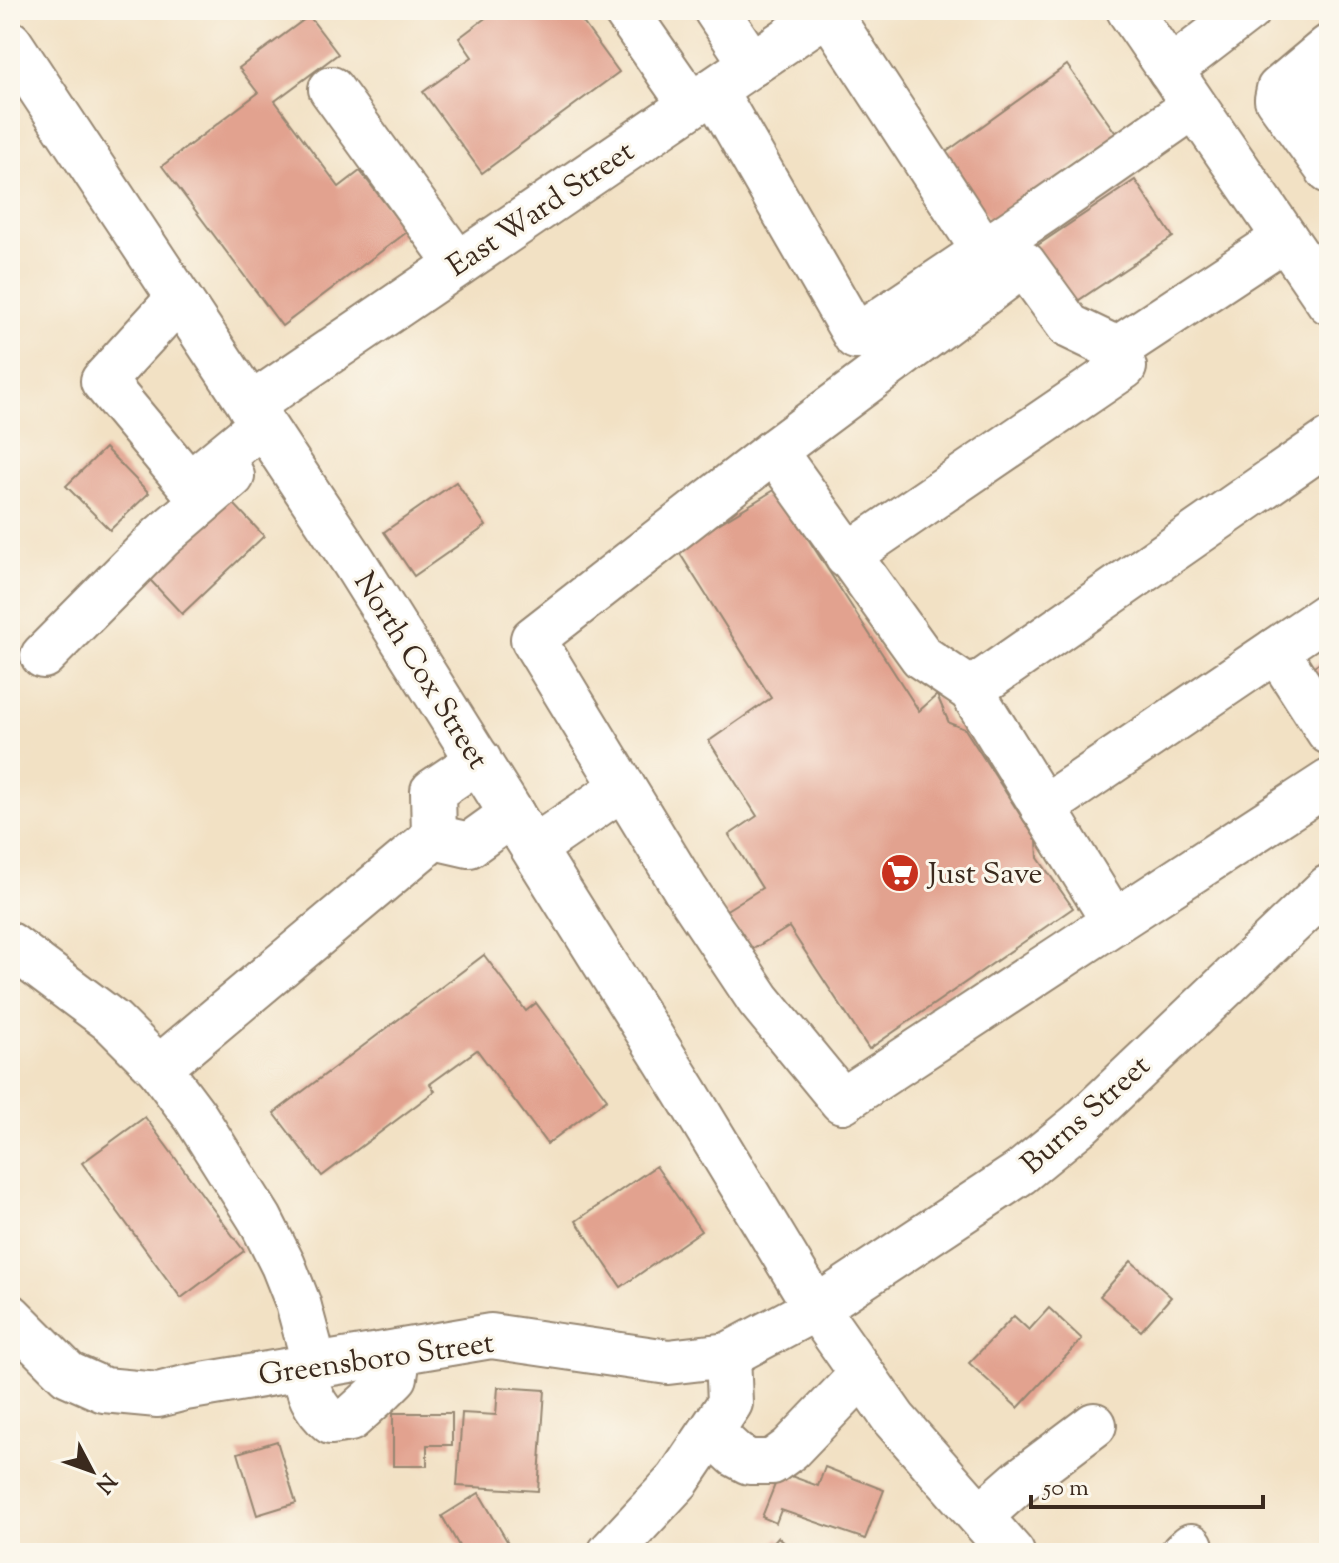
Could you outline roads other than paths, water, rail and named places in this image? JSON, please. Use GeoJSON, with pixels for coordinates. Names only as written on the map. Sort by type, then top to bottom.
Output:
{"type":"FeatureCollection","features":[{"type":"Feature","properties":{"kind":"street"},"geometry":{"type":"LineString","coordinates":[[625,10],[703,97],[856,337],[1194,106]]}},
{"type":"Feature","properties":{"kind":"street"},"geometry":{"type":"LineString","coordinates":[[716,10],[752,64]]}},
{"type":"Feature","properties":{"kind":"street"},"geometry":{"type":"LineString","coordinates":[[1129,10],[1329,302]]}},
{"type":"Feature","properties":{"kind":"street"},"geometry":{"type":"LineString","coordinates":[[1170,70],[1248,10]]}},
{"type":"Feature","properties":{"kind":"street"},"geometry":{"type":"LineString","coordinates":[[830,11],[984,251]]}},
{"type":"Feature","properties":{"kind":"street","name":"East Ward Street"},"geometry":{"type":"LineString","coordinates":[[263,425],[458,264],[830,11]]}},
{"type":"Feature","properties":{"kind":"street"},"geometry":{"type":"LineString","coordinates":[[1329,47],[1279,89],[1277,99],[1312,113],[1329,171]]}},
{"type":"Feature","properties":{"kind":"street","name":"North Cox Street"},"geometry":{"type":"LineString","coordinates":[[16,67],[179,298],[354,562],[816,1308]]}},
{"type":"Feature","properties":{"kind":"street"},"geometry":{"type":"LineString","coordinates":[[331,89],[458,264]]}},
{"type":"Feature","properties":{"kind":"street"},"geometry":{"type":"LineString","coordinates":[[1117,349],[1285,238]]}},
{"type":"Feature","properties":{"kind":"street"},"geometry":{"type":"LineString","coordinates":[[847,556],[1124,367],[1117,349],[1069,326],[1024,264],[774,451],[533,639],[685,889],[759,1000],[842,1101],[1329,782]]}},
{"type":"Feature","properties":{"kind":"street"},"geometry":{"type":"LineString","coordinates":[[179,298],[103,381],[189,484]]}},
{"type":"Feature","properties":{"kind":"street"},"geometry":{"type":"LineString","coordinates":[[263,425],[206,497],[38,639],[189,484],[263,425]]}},
{"type":"Feature","properties":{"kind":"street"},"geometry":{"type":"LineString","coordinates":[[971,690],[1329,441]]}},
{"type":"Feature","properties":{"kind":"street"},"geometry":{"type":"LineString","coordinates":[[774,451],[922,657],[971,690],[1114,922]]}},
{"type":"Feature","properties":{"kind":"street"},"geometry":{"type":"LineString","coordinates":[[1043,808],[1329,614]]}},
{"type":"Feature","properties":{"kind":"street"},"geometry":{"type":"LineString","coordinates":[[1276,650],[1329,732]]}},
{"type":"Feature","properties":{"kind":"street"},"geometry":{"type":"LineString","coordinates":[[434,837],[433,791],[479,760]]}},
{"type":"Feature","properties":{"kind":"street"},"geometry":{"type":"LineString","coordinates":[[434,837],[469,845],[523,831],[623,787]]}},
{"type":"Feature","properties":{"kind":"street"},"geometry":{"type":"LineString","coordinates":[[159,1068],[434,837]]}},
{"type":"Feature","properties":{"kind":"street","name":"Burns Street"},"geometry":{"type":"LineString","coordinates":[[816,1308],[1020,1173],[1081,1123],[1329,887]]}},
{"type":"Feature","properties":{"kind":"street"},"geometry":{"type":"LineString","coordinates":[[10,945],[113,1022],[159,1068],[195,1116],[260,1219],[290,1280],[309,1367],[307,1388],[317,1410],[331,1422],[350,1419],[395,1377],[399,1352]]}},
{"type":"Feature","properties":{"kind":"street"},"geometry":{"type":"LineString","coordinates":[[816,1308],[927,1460],[1012,1553]]}},
{"type":"Feature","properties":{"kind":"street","name":"Greensboro Street"},"geometry":{"type":"LineString","coordinates":[[10,1316],[68,1374],[104,1390],[158,1395],[491,1336],[668,1362],[728,1355],[816,1308]]}},
{"type":"Feature","properties":{"kind":"street"},"geometry":{"type":"LineString","coordinates":[[610,1553],[678,1480],[730,1403],[728,1355]]}},
{"type":"Feature","properties":{"kind":"street"},"geometry":{"type":"LineString","coordinates":[[711,1432],[736,1455],[749,1462],[772,1462],[790,1449],[862,1374]]}},
{"type":"Feature","properties":{"kind":"street"},"geometry":{"type":"LineString","coordinates":[[980,1516],[1021,1480],[1094,1425]]}},
{"type":"Feature","properties":{"kind":"place","name":"Just Save"},"geometry":{"type":"Point","coordinates":[900,873]}}]}
